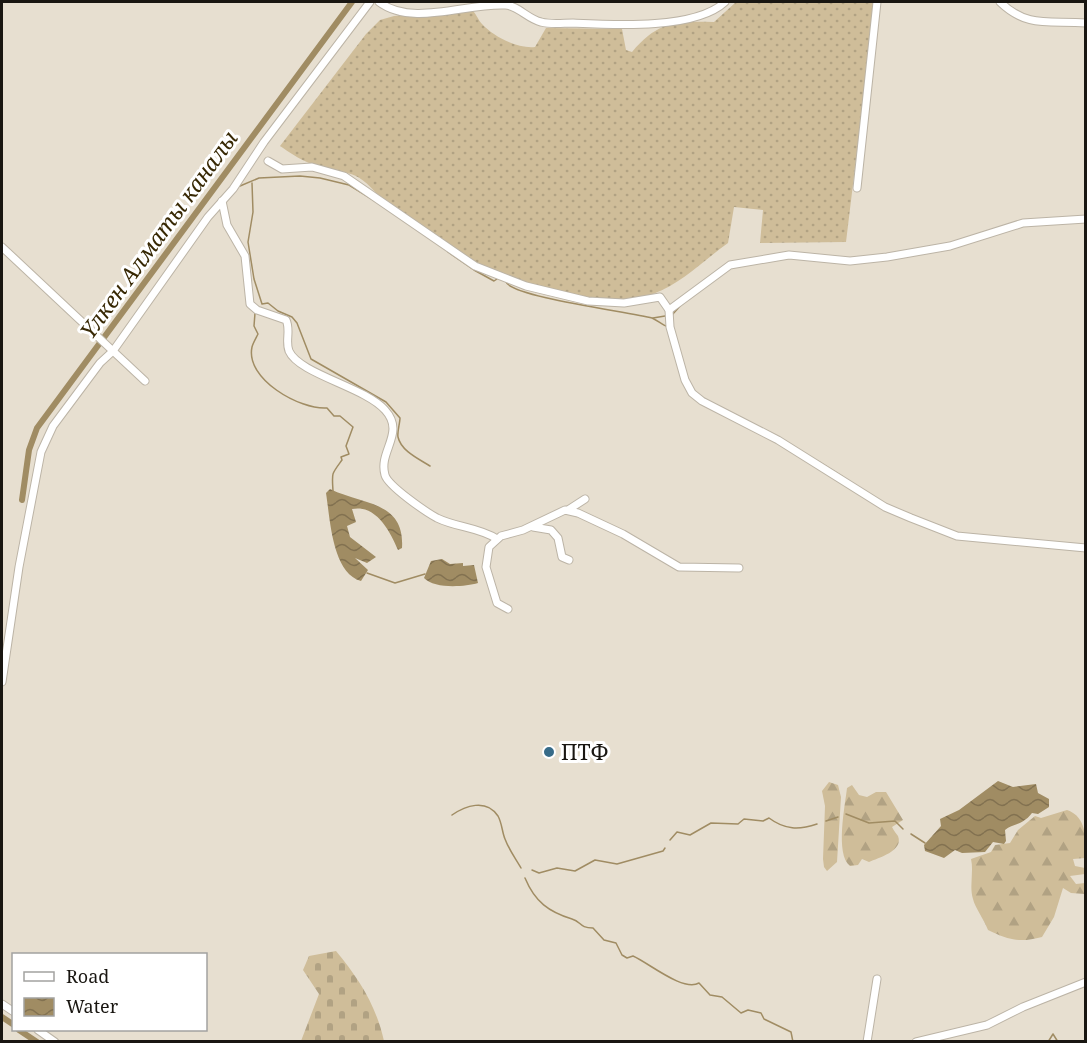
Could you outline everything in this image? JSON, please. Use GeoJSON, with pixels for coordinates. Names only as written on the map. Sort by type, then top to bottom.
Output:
{"type":"FeatureCollection","features":[{"type":"Feature","properties":{"kind":"street"},"geometry":{"type":"LineString","coordinates":[[2,681],[19,567],[41,452],[53,426],[370,2]]}},
{"type":"Feature","properties":{"kind":"street"},"geometry":{"type":"LineString","coordinates":[[379,2],[394,10],[414,14],[483,4],[508,4],[542,22],[621,25],[650,24],[698,15],[714,10],[725,2]]}},
{"type":"Feature","properties":{"kind":"street"},"geometry":{"type":"LineString","coordinates":[[857,188],[877,2]]}},
{"type":"Feature","properties":{"kind":"street"},"geometry":{"type":"LineString","coordinates":[[1000,2],[1023,19],[1042,23],[1086,23]]}},
{"type":"Feature","properties":{"kind":"street"},"geometry":{"type":"LineString","coordinates":[[268,161],[282,169],[312,167],[352,180],[485,271],[588,302],[624,303],[660,297],[669,310],[670,327],[685,380],[692,393],[722,412],[821,465],[885,507],[957,536],[1086,548]]}},
{"type":"Feature","properties":{"kind":"street"},"geometry":{"type":"LineString","coordinates":[[222,201],[224,217],[233,239],[245,256],[250,304],[256,310],[286,320],[290,354],[303,365],[345,384],[386,411],[394,428],[384,470],[390,483],[436,517],[471,529],[478,528],[497,539]]}},
{"type":"Feature","properties":{"kind":"street"},"geometry":{"type":"LineString","coordinates":[[208,217],[224,217]]}},
{"type":"Feature","properties":{"kind":"street"},"geometry":{"type":"LineString","coordinates":[[669,310],[730,265],[789,255],[850,261],[887,257],[950,246],[1023,223],[1086,219]]}},
{"type":"Feature","properties":{"kind":"street"},"geometry":{"type":"LineString","coordinates":[[2,247],[145,381]]}},
{"type":"Feature","properties":{"kind":"street"},"geometry":{"type":"LineString","coordinates":[[508,609],[497,603],[486,567],[489,547],[497,539],[560,511],[568,510],[585,499]]}},
{"type":"Feature","properties":{"kind":"street"},"geometry":{"type":"LineString","coordinates":[[568,510],[623,534],[680,567],[739,568]]}},
{"type":"Feature","properties":{"kind":"street"},"geometry":{"type":"LineString","coordinates":[[530,526],[551,530],[558,538],[562,557],[568,560]]}},
{"type":"Feature","properties":{"kind":"street"},"geometry":{"type":"LineString","coordinates":[[867,1041],[877,979]]}},
{"type":"Feature","properties":{"kind":"street"},"geometry":{"type":"LineString","coordinates":[[916,1041],[987,1025],[1023,1006],[1086,982]]}},
{"type":"Feature","properties":{"kind":"street"},"geometry":{"type":"LineString","coordinates":[[41,1031],[55,1041]]}},
{"type":"Feature","properties":{"kind":"green space"},"geometry":{"type":"Polygon","coordinates":[[[736,2],[875,2],[846,242],[760,243],[763,210],[734,207],[728,243],[683,278],[663,290],[635,298],[591,298],[545,289],[485,267],[430,232],[359,178],[352,174],[319,167],[302,160],[280,146],[366,34],[380,20],[394,16],[470,9],[493,33],[521,46],[535,47],[546,28],[622,29],[626,50],[632,52],[650,34],[659,29],[678,23],[714,22],[736,2]]]}},
{"type":"Feature","properties":{"kind":"green space"},"geometry":{"type":"Polygon","coordinates":[[[829,782],[838,785],[841,797],[837,862],[827,871],[823,859],[825,806],[822,791],[829,782]]]}},
{"type":"Feature","properties":{"kind":"green space"},"geometry":{"type":"Polygon","coordinates":[[[852,785],[859,795],[867,797],[876,792],[886,792],[903,820],[892,827],[899,841],[894,850],[869,862],[862,859],[858,865],[850,866],[845,860],[843,851],[842,829],[847,788],[852,785]]]}},
{"type":"Feature","properties":{"kind":"green space"},"geometry":{"type":"Polygon","coordinates":[[[1067,810],[1074,813],[1084,829],[1085,858],[1073,859],[1075,866],[1085,868],[1085,874],[1070,876],[1076,884],[1085,883],[1085,894],[1071,893],[1063,888],[1054,917],[1042,937],[1027,940],[1014,939],[988,930],[973,899],[971,859],[991,852],[995,845],[1010,843],[1018,830],[1035,816],[1041,818],[1067,810]]]}},
{"type":"Feature","properties":{"kind":"green space"},"geometry":{"type":"Polygon","coordinates":[[[336,951],[366,993],[384,1041],[301,1041],[319,994],[303,970],[309,956],[336,951]]]}},
{"type":"Feature","properties":{"kind":"water"},"geometry":{"type":"Polygon","coordinates":[[[330,489],[380,507],[397,521],[402,548],[398,550],[386,527],[375,515],[361,509],[352,509],[356,522],[347,526],[350,537],[376,557],[367,563],[355,558],[368,570],[361,581],[351,576],[338,556],[331,530],[326,493],[330,489]]]}},
{"type":"Feature","properties":{"kind":"water"},"geometry":{"type":"Polygon","coordinates":[[[442,559],[450,564],[474,565],[478,583],[450,586],[429,582],[424,578],[431,561],[442,559]]]}},
{"type":"Feature","properties":{"kind":"water"},"geometry":{"type":"Polygon","coordinates":[[[998,781],[1013,787],[1036,784],[1038,793],[1049,799],[1049,807],[1038,814],[1032,813],[1025,820],[1005,830],[1004,844],[993,842],[985,852],[962,853],[955,850],[944,858],[925,851],[924,845],[941,826],[940,819],[959,810],[998,781]]]}},
{"type":"Feature","properties":{"kind":"waterway","name":"Үлкен Алматы каналы"},"geometry":{"type":"LineString","coordinates":[[22,500],[29,450],[37,428],[352,2]]}},
{"type":"Feature","properties":{"kind":"waterway"},"geometry":{"type":"LineString","coordinates":[[240,186],[259,178],[300,176],[320,178],[349,185],[375,201]]}},
{"type":"Feature","properties":{"kind":"waterway"},"geometry":{"type":"LineString","coordinates":[[252,183],[253,212],[248,242],[254,279],[262,304],[268,303],[278,311],[292,317],[297,323],[311,359],[386,402],[400,418],[398,435],[400,442],[411,454],[430,466]]}},
{"type":"Feature","properties":{"kind":"waterway"},"geometry":{"type":"LineString","coordinates":[[448,252],[474,270],[494,281],[497,279]]}},
{"type":"Feature","properties":{"kind":"waterway"},"geometry":{"type":"LineString","coordinates":[[506,282],[513,288],[528,293],[652,318],[668,327]]}},
{"type":"Feature","properties":{"kind":"waterway"},"geometry":{"type":"LineString","coordinates":[[672,315],[681,305]]}},
{"type":"Feature","properties":{"kind":"waterway"},"geometry":{"type":"LineString","coordinates":[[255,313],[254,326],[258,334],[252,347],[252,359],[266,381],[277,390],[303,404],[327,408],[334,416],[340,416],[353,427],[346,446],[349,454],[341,457],[342,460],[333,474],[333,491]]}},
{"type":"Feature","properties":{"kind":"waterway"},"geometry":{"type":"LineString","coordinates":[[653,318],[665,316]]}},
{"type":"Feature","properties":{"kind":"waterway"},"geometry":{"type":"LineString","coordinates":[[819,462],[843,477]]}},
{"type":"Feature","properties":{"kind":"waterway"},"geometry":{"type":"LineString","coordinates":[[367,573],[395,583],[425,574]]}},
{"type":"Feature","properties":{"kind":"waterway"},"geometry":{"type":"LineString","coordinates":[[452,815],[475,805],[482,805],[493,810],[498,816],[508,847],[521,868]]}},
{"type":"Feature","properties":{"kind":"waterway"},"geometry":{"type":"LineString","coordinates":[[846,814],[869,823],[895,821],[903,829]]}},
{"type":"Feature","properties":{"kind":"waterway"},"geometry":{"type":"LineString","coordinates":[[826,821],[838,817]]}},
{"type":"Feature","properties":{"kind":"waterway"},"geometry":{"type":"LineString","coordinates":[[670,840],[677,832],[690,835],[711,823],[738,824],[744,819],[763,821],[769,818],[792,828],[817,824]]}},
{"type":"Feature","properties":{"kind":"waterway"},"geometry":{"type":"LineString","coordinates":[[911,834],[925,843]]}},
{"type":"Feature","properties":{"kind":"waterway"},"geometry":{"type":"LineString","coordinates":[[532,870],[539,873],[557,868],[575,871],[595,860],[617,864],[663,851],[665,848]]}},
{"type":"Feature","properties":{"kind":"waterway"},"geometry":{"type":"LineString","coordinates":[[525,878],[533,894],[544,905],[583,926],[593,928],[604,940],[616,943],[622,955],[627,958],[633,956],[684,984],[699,983],[710,995],[722,997],[741,1013],[748,1010],[761,1013],[764,1019],[791,1032],[793,1042]]}},
{"type":"Feature","properties":{"kind":"waterway","name":"Үлкен Алматы каналы"},"geometry":{"type":"LineString","coordinates":[[2,1017],[12,1024]]}},
{"type":"Feature","properties":{"kind":"waterway","name":"Үлкен Алматы каналы"},"geometry":{"type":"LineString","coordinates":[[20,1031],[37,1042]]}},
{"type":"Feature","properties":{"kind":"waterway"},"geometry":{"type":"LineString","coordinates":[[1048,1042],[1053,1034],[1058,1042]]}},
{"type":"Feature","properties":{"kind":"place","name":"ПТФ"},"geometry":{"type":"Point","coordinates":[549,752]}}]}
